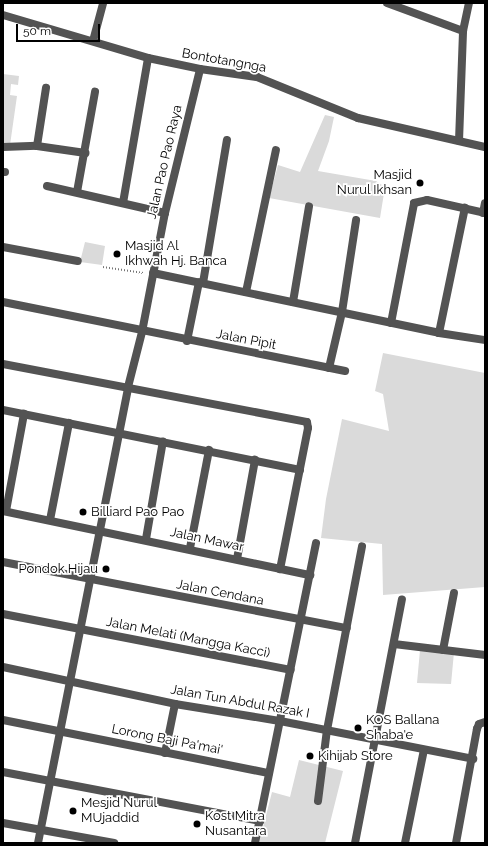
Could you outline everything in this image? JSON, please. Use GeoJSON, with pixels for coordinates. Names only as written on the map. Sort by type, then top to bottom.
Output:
{"type":"FeatureCollection","features":[{"type":"Feature","properties":{"kind":"street"},"geometry":{"type":"LineString","coordinates":[[93,41],[103,3]]}},
{"type":"Feature","properties":{"kind":"street"},"geometry":{"type":"LineString","coordinates":[[387,3],[463,31]]}},
{"type":"Feature","properties":{"kind":"street"},"geometry":{"type":"LineString","coordinates":[[459,141],[463,31],[469,3]]}},
{"type":"Feature","properties":{"kind":"street","name":"Bontotangnga"},"geometry":{"type":"LineString","coordinates":[[3,15],[148,58],[200,69],[257,77],[358,118],[485,147]]}},
{"type":"Feature","properties":{"kind":"street"},"geometry":{"type":"LineString","coordinates":[[123,203],[148,58]]}},
{"type":"Feature","properties":{"kind":"street","name":"Jalan Pao Pao Raya"},"geometry":{"type":"LineString","coordinates":[[38,843],[128,387],[142,332],[165,213],[200,69]]}},
{"type":"Feature","properties":{"kind":"street"},"geometry":{"type":"LineString","coordinates":[[37,146],[46,88]]}},
{"type":"Feature","properties":{"kind":"street"},"geometry":{"type":"LineString","coordinates":[[77,192],[95,92]]}},
{"type":"Feature","properties":{"kind":"street"},"geometry":{"type":"LineString","coordinates":[[187,340],[201,282],[227,140]]}},
{"type":"Feature","properties":{"kind":"street"},"geometry":{"type":"LineString","coordinates":[[3,147],[37,146],[85,153]]}},
{"type":"Feature","properties":{"kind":"street"},"geometry":{"type":"LineString","coordinates":[[246,292],[276,150]]}},
{"type":"Feature","properties":{"kind":"street"},"geometry":{"type":"LineString","coordinates":[[47,186],[165,213]]}},
{"type":"Feature","properties":{"kind":"street"},"geometry":{"type":"LineString","coordinates":[[391,323],[414,203],[427,200],[484,213],[485,203]]}},
{"type":"Feature","properties":{"kind":"street"},"geometry":{"type":"LineString","coordinates":[[293,302],[309,206]]}},
{"type":"Feature","properties":{"kind":"street"},"geometry":{"type":"LineString","coordinates":[[439,333],[465,208]]}},
{"type":"Feature","properties":{"kind":"street"},"geometry":{"type":"LineString","coordinates":[[330,368],[342,312],[356,220]]}},
{"type":"Feature","properties":{"kind":"street"},"geometry":{"type":"LineString","coordinates":[[3,247],[78,261]]}},
{"type":"Feature","properties":{"kind":"street"},"geometry":{"type":"LineString","coordinates":[[153,274],[201,282],[439,333],[485,340]]}},
{"type":"Feature","properties":{"kind":"street","name":"Jalan Pipit"},"geometry":{"type":"LineString","coordinates":[[3,302],[142,332],[345,372]]}},
{"type":"Feature","properties":{"kind":"street"},"geometry":{"type":"LineString","coordinates":[[3,364],[308,422],[280,569]]}},
{"type":"Feature","properties":{"kind":"street"},"geometry":{"type":"LineString","coordinates":[[3,410],[209,450],[300,470]]}},
{"type":"Feature","properties":{"kind":"street"},"geometry":{"type":"LineString","coordinates":[[4,511],[24,414]]}},
{"type":"Feature","properties":{"kind":"street"},"geometry":{"type":"LineString","coordinates":[[50,520],[69,423]]}},
{"type":"Feature","properties":{"kind":"street"},"geometry":{"type":"LineString","coordinates":[[146,539],[162,441]]}},
{"type":"Feature","properties":{"kind":"street"},"geometry":{"type":"LineString","coordinates":[[190,548],[209,450]]}},
{"type":"Feature","properties":{"kind":"street"},"geometry":{"type":"LineString","coordinates":[[237,559],[255,460]]}},
{"type":"Feature","properties":{"kind":"street","name":"Jalan Mawar"},"geometry":{"type":"LineString","coordinates":[[4,511],[190,548],[310,575]]}},
{"type":"Feature","properties":{"kind":"street"},"geometry":{"type":"LineString","coordinates":[[255,843],[316,543]]}},
{"type":"Feature","properties":{"kind":"street"},"geometry":{"type":"LineString","coordinates":[[318,801],[327,730],[362,546]]}},
{"type":"Feature","properties":{"kind":"street","name":"Jalan Cendana"},"geometry":{"type":"LineString","coordinates":[[3,562],[301,621],[347,628]]}},
{"type":"Feature","properties":{"kind":"street"},"geometry":{"type":"LineString","coordinates":[[443,650],[454,594]]}},
{"type":"Feature","properties":{"kind":"street"},"geometry":{"type":"LineString","coordinates":[[355,843],[402,599]]}},
{"type":"Feature","properties":{"kind":"street","name":"Jalan Melati (Mangga Kacci)"},"geometry":{"type":"LineString","coordinates":[[3,614],[291,670]]}},
{"type":"Feature","properties":{"kind":"street"},"geometry":{"type":"LineString","coordinates":[[394,644],[485,656]]}},
{"type":"Feature","properties":{"kind":"street","name":"Jalan Tun Abdul Razak I"},"geometry":{"type":"LineString","coordinates":[[3,667],[70,680],[175,704],[280,721],[473,759]]}},
{"type":"Feature","properties":{"kind":"street"},"geometry":{"type":"LineString","coordinates":[[165,753],[175,704]]}},
{"type":"Feature","properties":{"kind":"street","name":"Lorong Baji Pa'mai'"},"geometry":{"type":"LineString","coordinates":[[3,720],[165,753],[269,772]]}},
{"type":"Feature","properties":{"kind":"street"},"geometry":{"type":"LineString","coordinates":[[456,843],[473,759],[477,728],[480,724],[485,722]]}},
{"type":"Feature","properties":{"kind":"street"},"geometry":{"type":"LineString","coordinates":[[405,843],[424,750]]}},
{"type":"Feature","properties":{"kind":"street"},"geometry":{"type":"LineString","coordinates":[[3,772],[100,789],[260,821]]}},
{"type":"Feature","properties":{"kind":"street"},"geometry":{"type":"LineString","coordinates":[[3,823],[114,843]]}},
{"type":"Feature","properties":{"kind":"path"},"geometry":{"type":"LineString","coordinates":[[103,267],[153,274]]}},
{"type":"Feature","properties":{"kind":"shaded area"},"geometry":{"type":"Polygon","coordinates":[[[3,74],[19,76],[18,85],[11,84],[10,95],[17,96],[10,145],[3,144],[3,74]]]}},
{"type":"Feature","properties":{"kind":"shaded area"},"geometry":{"type":"Polygon","coordinates":[[[325,115],[334,117],[329,141],[318,171],[376,181],[385,187],[380,218],[269,198],[278,165],[300,172],[325,115]]]}},
{"type":"Feature","properties":{"kind":"shaded area"},"geometry":{"type":"Polygon","coordinates":[[[85,242],[105,246],[102,265],[80,262],[85,242]]]}},
{"type":"Feature","properties":{"kind":"shaded area"},"geometry":{"type":"Polygon","coordinates":[[[383,353],[485,373],[485,587],[383,595],[382,544],[321,538],[326,499],[342,419],[389,431],[383,394],[375,391],[383,353]]]}},
{"type":"Feature","properties":{"kind":"shaded area"},"geometry":{"type":"Polygon","coordinates":[[[420,650],[454,652],[451,684],[417,683],[420,650]]]}},
{"type":"Feature","properties":{"kind":"shaded area"},"geometry":{"type":"Polygon","coordinates":[[[299,760],[343,771],[325,843],[259,843],[272,792],[290,797],[299,760]]]}},
{"type":"Feature","properties":{"kind":"place","name":"Masjid Nurul Ikhsan"},"geometry":{"type":"Point","coordinates":[420,183]}},
{"type":"Feature","properties":{"kind":"place","name":"Masjid Al Ikhwah Hj. Banca"},"geometry":{"type":"Point","coordinates":[117,254]}},
{"type":"Feature","properties":{"kind":"place","name":"Billiard Pao Pao"},"geometry":{"type":"Point","coordinates":[83,512]}},
{"type":"Feature","properties":{"kind":"place","name":"Pondok Hijau"},"geometry":{"type":"Point","coordinates":[106,569]}},
{"type":"Feature","properties":{"kind":"place","name":"KOS Ballana Shaba'e"},"geometry":{"type":"Point","coordinates":[358,728]}},
{"type":"Feature","properties":{"kind":"place","name":"Kihijab Store"},"geometry":{"type":"Point","coordinates":[310,756]}},
{"type":"Feature","properties":{"kind":"place","name":"Mesjid Nurul MUjaddid"},"geometry":{"type":"Point","coordinates":[73,811]}},
{"type":"Feature","properties":{"kind":"place","name":"Kost Mitra Nusantara"},"geometry":{"type":"Point","coordinates":[197,824]}}]}
